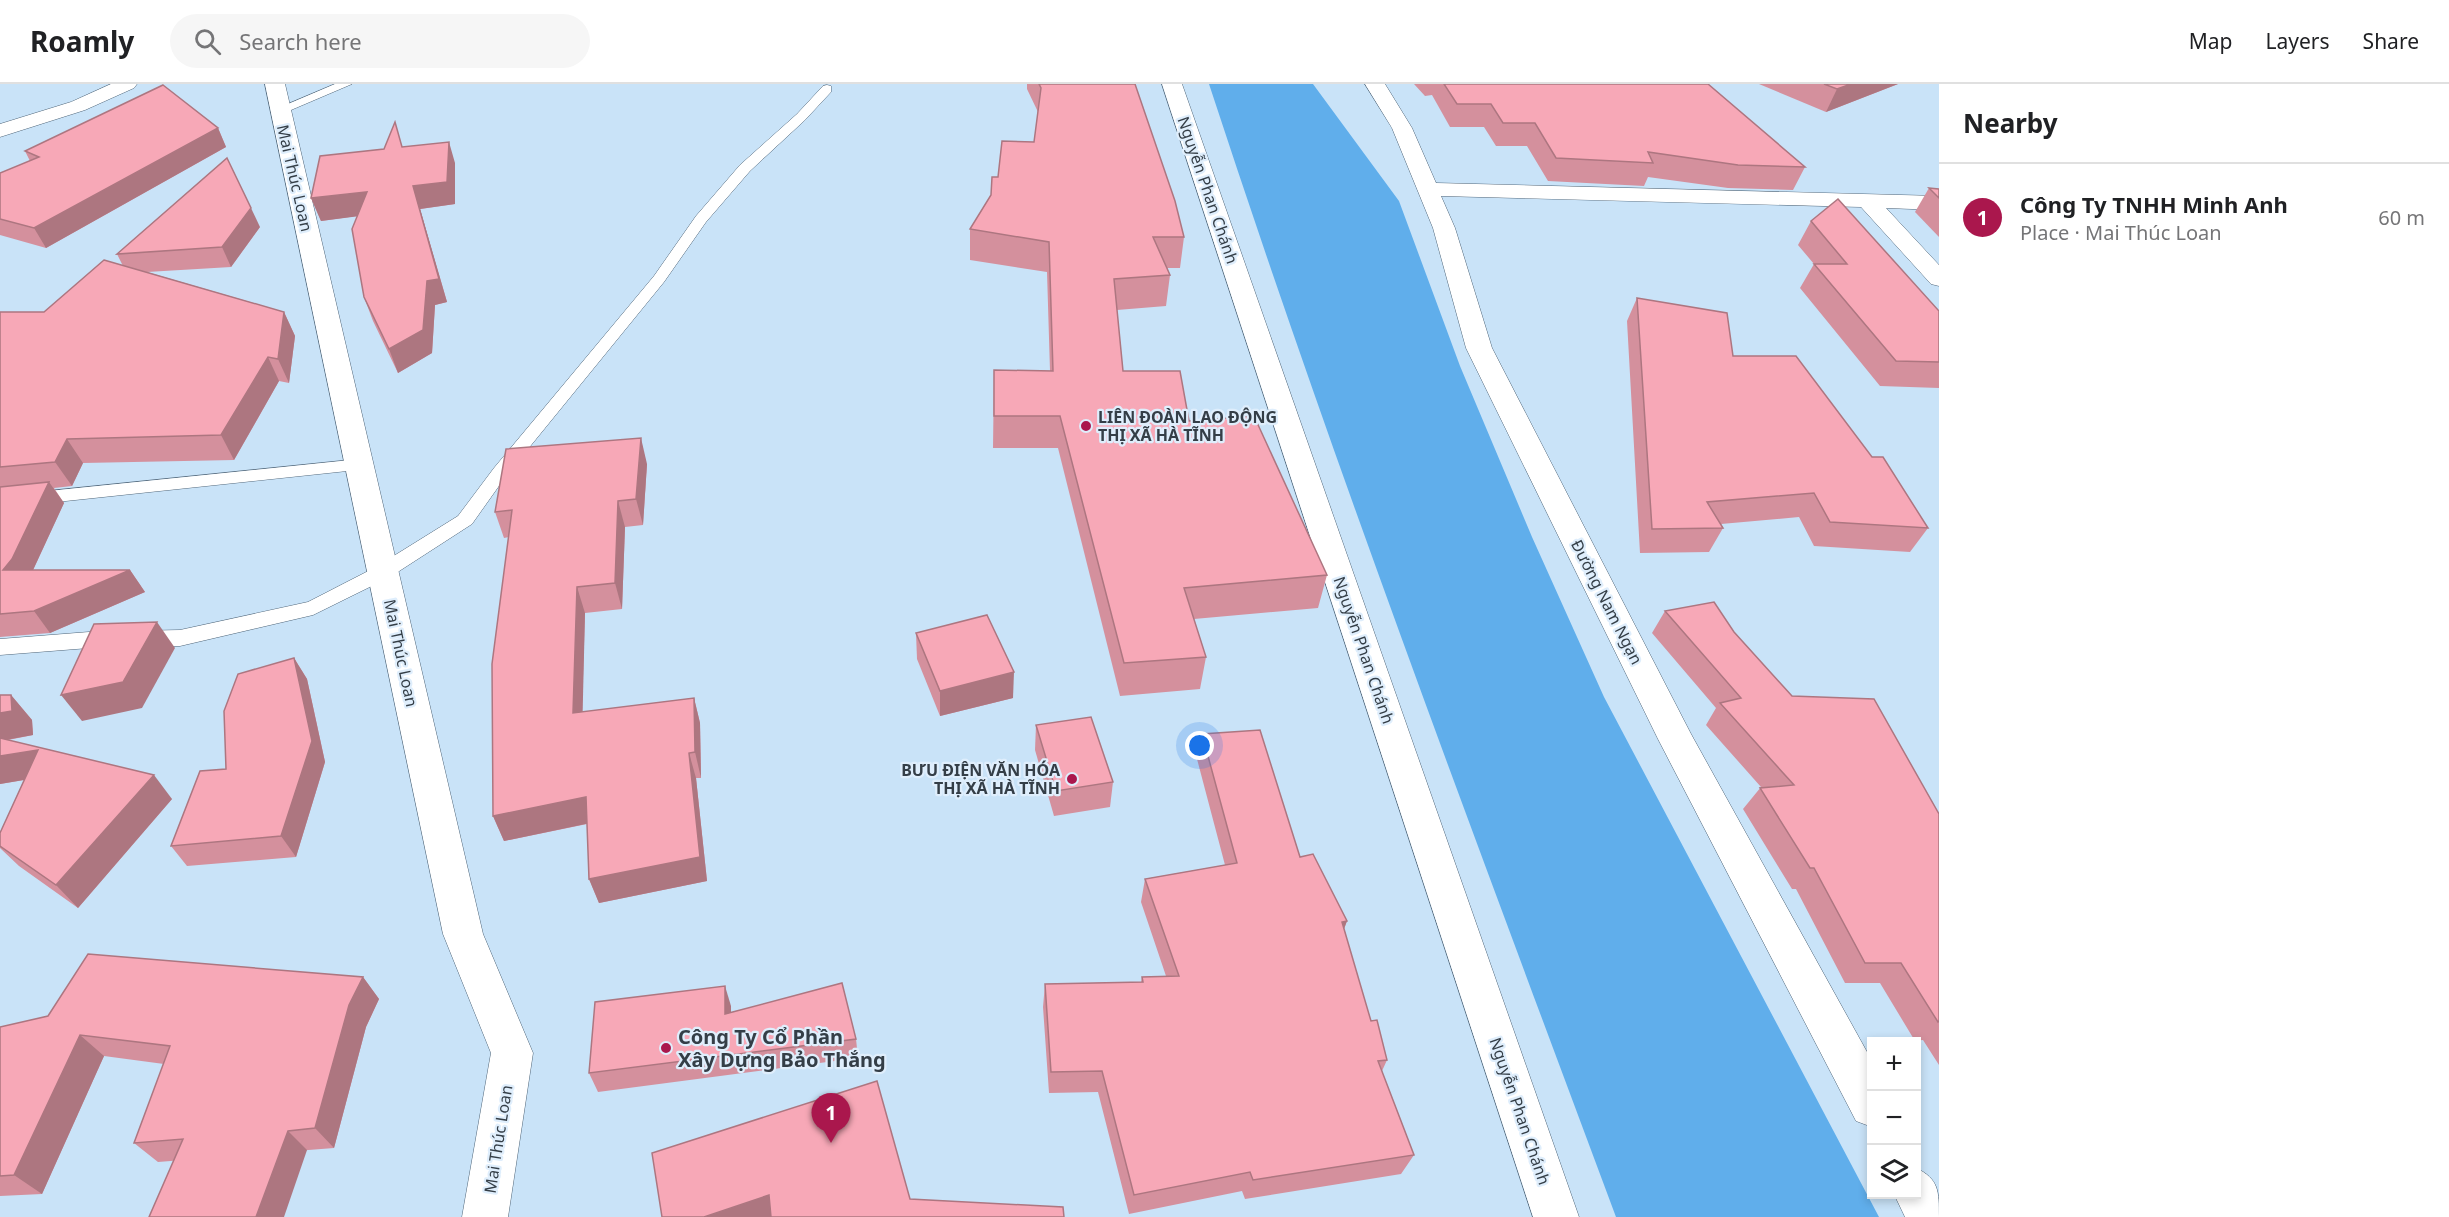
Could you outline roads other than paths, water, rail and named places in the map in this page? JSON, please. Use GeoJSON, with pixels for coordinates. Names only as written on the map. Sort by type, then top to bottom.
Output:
{"type":"FeatureCollection","features":[{"type":"Feature","properties":{"kind":"street"},"geometry":{"type":"LineString","coordinates":[[0,131],[78,106],[127,84]]}},
{"type":"Feature","properties":{"kind":"street","name":"Nguyễn Phan Chánh"},"geometry":{"type":"LineString","coordinates":[[1172,84],[1556,1217]]}},
{"type":"Feature","properties":{"kind":"street","name":"Đường Nam Ngạn"},"geometry":{"type":"LineString","coordinates":[[1375,84],[1402,128],[1444,228],[1479,348],[1676,739],[1867,1097]]}},
{"type":"Feature","properties":{"kind":"street","name":"Mai Thúc Loan"},"geometry":{"type":"LineString","coordinates":[[277,97],[464,934],[512,1053],[485,1217]]}},
{"type":"Feature","properties":{"kind":"street"},"geometry":{"type":"LineString","coordinates":[[1427,189],[1939,203]]}},
{"type":"Feature","properties":{"kind":"street"},"geometry":{"type":"LineString","coordinates":[[1867,201],[1939,279]]}},
{"type":"Feature","properties":{"kind":"street"},"geometry":{"type":"LineString","coordinates":[[1921,1199],[1930,1217]]}},
{"type":"Feature","properties":{"kind":"lane"},"geometry":{"type":"LineString","coordinates":[[277,97],[346,84]]}},
{"type":"Feature","properties":{"kind":"lane"},"geometry":{"type":"LineString","coordinates":[[0,647],[89,640],[180,638],[313,608],[383,572],[465,520],[500,472],[658,279],[701,219],[745,168],[801,117],[827,89]]}},
{"type":"Feature","properties":{"kind":"lane"},"geometry":{"type":"LineString","coordinates":[[0,502],[360,465]]}},
{"type":"Feature","properties":{"kind":"water"},"geometry":{"type":"Polygon","coordinates":[[[1209,84],[1313,84],[1399,201],[1460,366],[1532,537],[1604,697],[1867,1194],[1867,1199],[1869,1199],[1879,1217],[1616,1217],[1356,511],[1209,84]]]}},
{"type":"Feature","properties":{"kind":"place","name":"LIÊN ĐOÀN LAO ĐỘNG THỊ XÃ HÀ TĨNH"},"geometry":{"type":"Point","coordinates":[1086,426]}},
{"type":"Feature","properties":{"kind":"place","name":"BƯU ĐIỆN VĂN HÓA THỊ XÃ HÀ TĨNH"},"geometry":{"type":"Point","coordinates":[1072,779]}},
{"type":"Feature","properties":{"kind":"place","name":"Công Ty Cổ Phần Xây Dựng Bảo Thắng"},"geometry":{"type":"Point","coordinates":[666,1048]}},
{"type":"Feature","properties":{"kind":"place","name":"Công Ty TNHH Minh Anh"},"geometry":{"type":"Point","coordinates":[831,1143]}}]}
